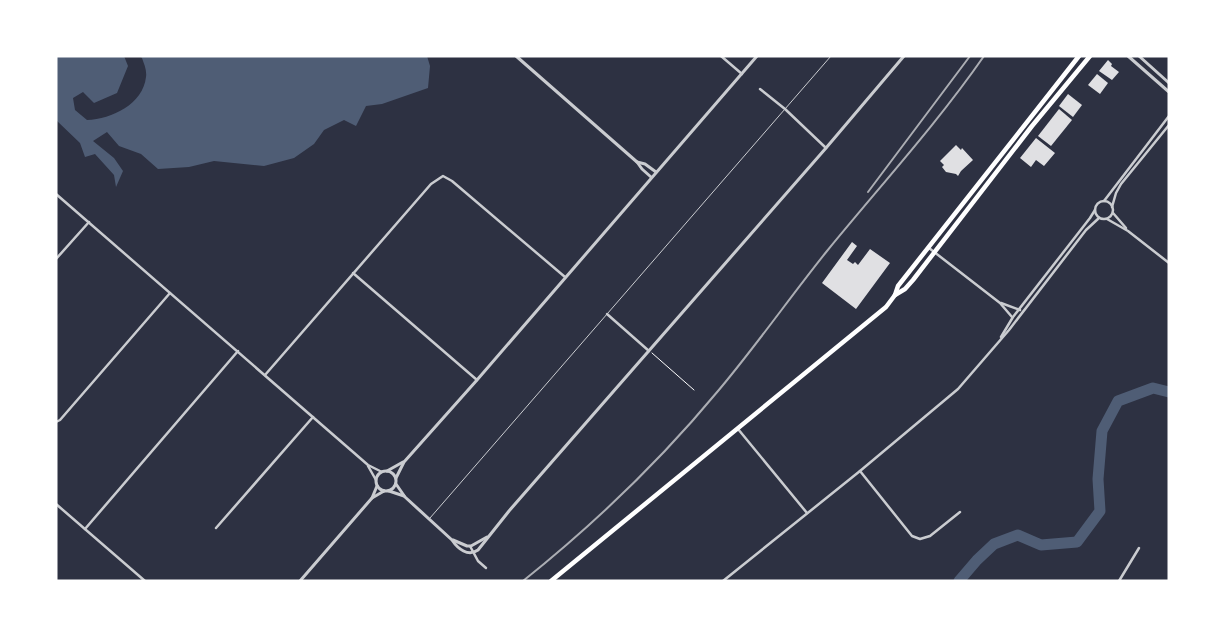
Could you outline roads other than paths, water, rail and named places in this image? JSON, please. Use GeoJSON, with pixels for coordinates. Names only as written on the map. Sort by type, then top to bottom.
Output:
{"type":"FeatureCollection","features":[{"type":"Feature","properties":{"kind":"highway"},"geometry":{"type":"LineString","coordinates":[[895,295],[898,286],[1079,56]]}},
{"type":"Feature","properties":{"kind":"highway"},"geometry":{"type":"LineString","coordinates":[[552,581],[877,316],[895,295],[905,289],[1090,56]]}},
{"type":"Feature","properties":{"kind":"street"},"geometry":{"type":"LineString","coordinates":[[516,56],[637,162],[651,177]]}},
{"type":"Feature","properties":{"kind":"street"},"geometry":{"type":"LineString","coordinates":[[721,56],[742,74]]}},
{"type":"Feature","properties":{"kind":"street"},"geometry":{"type":"LineString","coordinates":[[389,491],[396,484],[396,478],[404,462],[757,56]]}},
{"type":"Feature","properties":{"kind":"street"},"geometry":{"type":"LineString","coordinates":[[474,553],[904,56]]}},
{"type":"Feature","properties":{"kind":"street"},"geometry":{"type":"LineString","coordinates":[[1128,56],[1169,92]]}},
{"type":"Feature","properties":{"kind":"street"},"geometry":{"type":"LineString","coordinates":[[1139,56],[1169,83]]}},
{"type":"Feature","properties":{"kind":"street"},"geometry":{"type":"LineString","coordinates":[[760,89],[785,109],[826,148]]}},
{"type":"Feature","properties":{"kind":"street"},"geometry":{"type":"LineString","coordinates":[[1001,338],[1018,310],[1090,218],[1098,204],[1104,201],[1169,116]]}},
{"type":"Feature","properties":{"kind":"street"},"geometry":{"type":"LineString","coordinates":[[1128,231],[1112,213],[1116,193],[1121,184],[1169,124]]}},
{"type":"Feature","properties":{"kind":"street"},"geometry":{"type":"LineString","coordinates":[[637,162],[645,164],[656,172]]}},
{"type":"Feature","properties":{"kind":"street"},"geometry":{"type":"LineString","coordinates":[[265,376],[431,184],[443,176],[452,181],[565,277]]}},
{"type":"Feature","properties":{"kind":"street"},"geometry":{"type":"LineString","coordinates":[[56,194],[368,465],[382,472],[404,462]]}},
{"type":"Feature","properties":{"kind":"street"},"geometry":{"type":"LineString","coordinates":[[1104,201],[1112,207]]}},
{"type":"Feature","properties":{"kind":"street"},"geometry":{"type":"LineString","coordinates":[[1095,210],[1099,218]]}},
{"type":"Feature","properties":{"kind":"street"},"geometry":{"type":"LineString","coordinates":[[1107,218],[1112,213]]}},
{"type":"Feature","properties":{"kind":"street"},"geometry":{"type":"LineString","coordinates":[[723,581],[958,389],[1017,320],[1086,230],[1099,218],[1107,218],[1128,231],[1169,263]]}},
{"type":"Feature","properties":{"kind":"street"},"geometry":{"type":"LineString","coordinates":[[56,259],[89,222]]}},
{"type":"Feature","properties":{"kind":"street"},"geometry":{"type":"LineString","coordinates":[[929,248],[1000,303],[1017,320]]}},
{"type":"Feature","properties":{"kind":"street"},"geometry":{"type":"LineString","coordinates":[[354,273],[477,380]]}},
{"type":"Feature","properties":{"kind":"street"},"geometry":{"type":"LineString","coordinates":[[56,422],[60,420],[170,293]]}},
{"type":"Feature","properties":{"kind":"street"},"geometry":{"type":"LineString","coordinates":[[1000,303],[1022,312]]}},
{"type":"Feature","properties":{"kind":"street"},"geometry":{"type":"LineString","coordinates":[[607,314],[649,351]]}},
{"type":"Feature","properties":{"kind":"street"},"geometry":{"type":"LineString","coordinates":[[85,529],[238,351]]}},
{"type":"Feature","properties":{"kind":"street"},"geometry":{"type":"LineString","coordinates":[[216,528],[313,417]]}},
{"type":"Feature","properties":{"kind":"street"},"geometry":{"type":"LineString","coordinates":[[738,429],[807,513]]}},
{"type":"Feature","properties":{"kind":"street"},"geometry":{"type":"LineString","coordinates":[[300,581],[372,498],[377,486],[368,465]]}},
{"type":"Feature","properties":{"kind":"street"},"geometry":{"type":"LineString","coordinates":[[387,471],[396,478]]}},
{"type":"Feature","properties":{"kind":"street"},"geometry":{"type":"LineString","coordinates":[[860,471],[912,536],[920,539],[930,536],[960,512]]}},
{"type":"Feature","properties":{"kind":"street"},"geometry":{"type":"LineString","coordinates":[[376,480],[382,472]]}},
{"type":"Feature","properties":{"kind":"street"},"geometry":{"type":"LineString","coordinates":[[396,484],[405,497],[430,518],[456,545],[463,551],[474,553]]}},
{"type":"Feature","properties":{"kind":"street"},"geometry":{"type":"LineString","coordinates":[[377,486],[384,491]]}},
{"type":"Feature","properties":{"kind":"street"},"geometry":{"type":"LineString","coordinates":[[372,498],[384,491],[405,497]]}},
{"type":"Feature","properties":{"kind":"street"},"geometry":{"type":"LineString","coordinates":[[56,504],[145,581]]}},
{"type":"Feature","properties":{"kind":"street"},"geometry":{"type":"LineString","coordinates":[[470,546],[487,537]]}},
{"type":"Feature","properties":{"kind":"street"},"geometry":{"type":"LineString","coordinates":[[452,540],[470,546],[478,561],[486,568]]}},
{"type":"Feature","properties":{"kind":"street"},"geometry":{"type":"LineString","coordinates":[[1119,581],[1139,548]]}},
{"type":"Feature","properties":{"kind":"lane"},"geometry":{"type":"LineString","coordinates":[[430,518],[831,56]]}},
{"type":"Feature","properties":{"kind":"water"},"geometry":{"type":"Polygon","coordinates":[[[56,56],[124,56],[128,66],[117,93],[94,103],[83,92],[73,98],[75,110],[87,120],[106,117],[116,113],[133,102],[139,95],[144,87],[146,74],[146,69],[140,56],[427,56],[430,66],[428,88],[382,104],[366,106],[356,126],[344,120],[324,130],[314,144],[294,158],[264,166],[214,161],[189,167],[158,169],[141,154],[119,146],[107,132],[93,141],[114,158],[123,171],[116,187],[114,175],[95,154],[85,157],[80,143],[56,120],[56,56]]]}},
{"type":"Feature","properties":{"kind":"waterway"},"geometry":{"type":"LineString","coordinates":[[959,581],[994,544],[1018,535],[1041,545],[1077,542],[1100,511],[1098,479],[1102,431],[1118,401],[1153,388],[1169,392]]}},
{"type":"Feature","properties":{"kind":"railway"},"geometry":{"type":"LineString","coordinates":[[868,192],[970,56]]}},
{"type":"Feature","properties":{"kind":"railway"},"geometry":{"type":"LineString","coordinates":[[523,581],[600,515],[696,417],[746,357],[827,251],[927,131],[984,56]]}}]}
